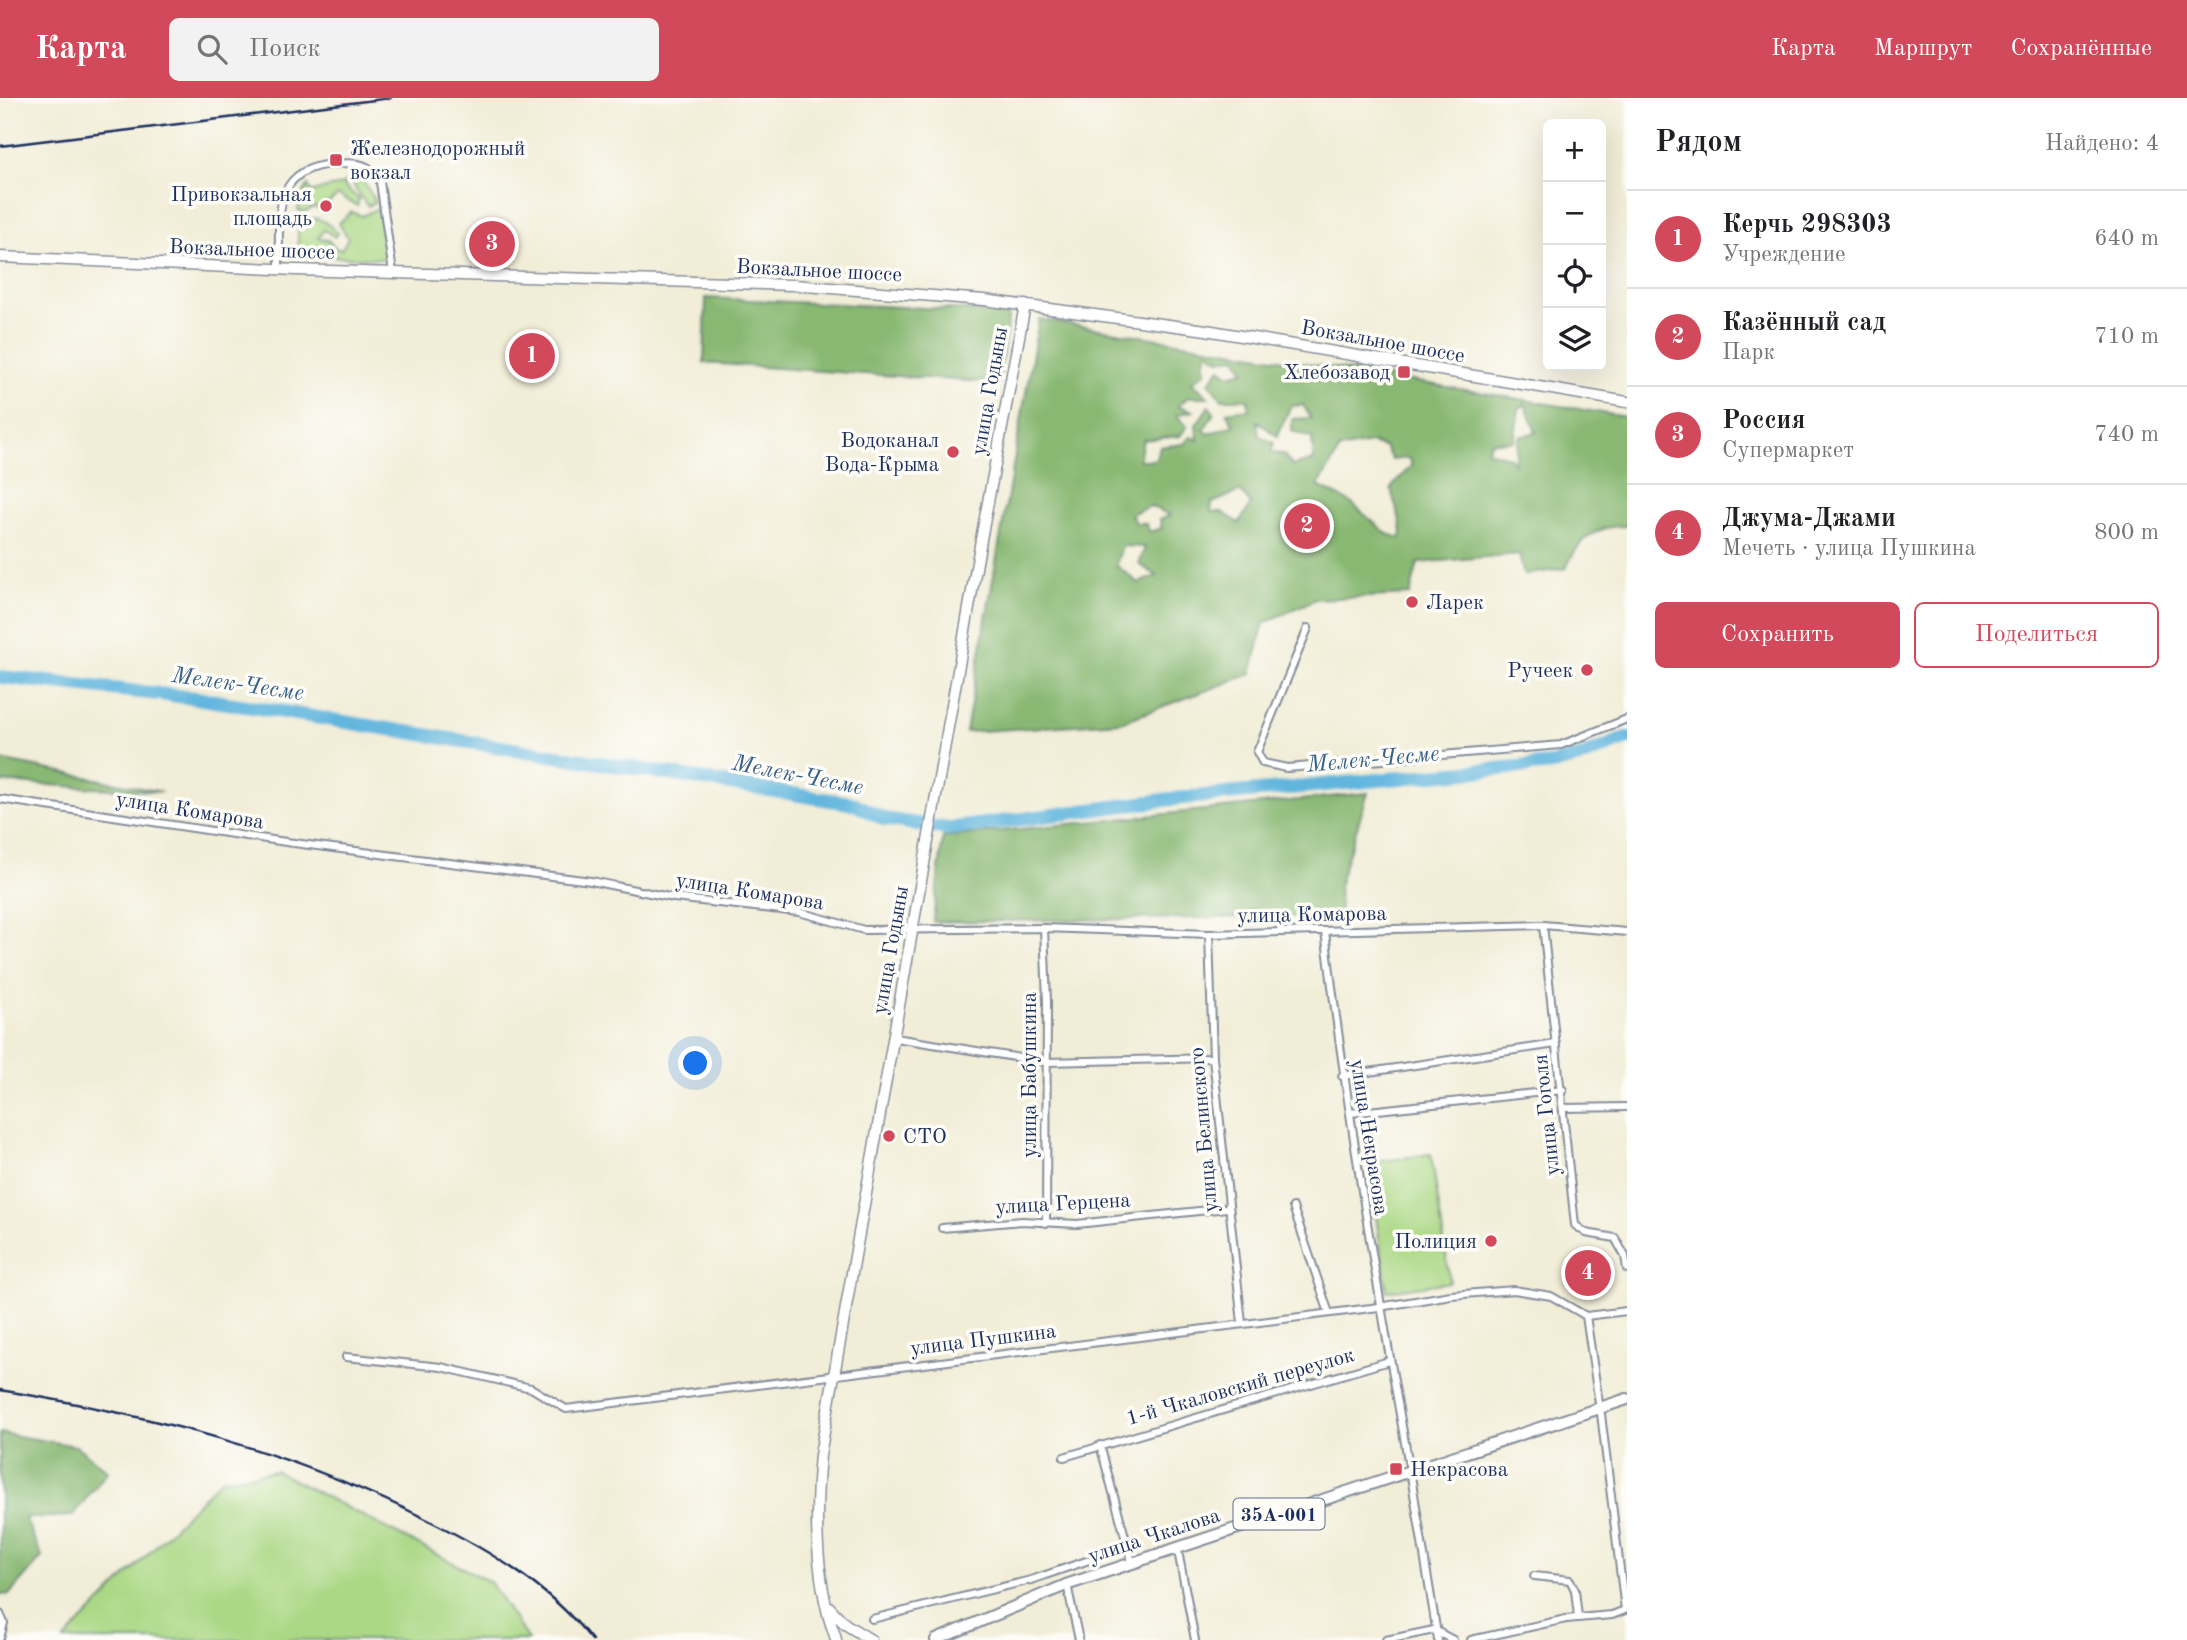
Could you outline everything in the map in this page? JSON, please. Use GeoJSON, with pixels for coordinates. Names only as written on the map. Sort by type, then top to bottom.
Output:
{"type":"FeatureCollection","features":[{"type":"Feature","properties":{"kind":"main road","name":"Вокзальное шоссе"},"geometry":{"type":"LineString","coordinates":[[0,257],[279,269],[793,285],[1025,305],[1206,330],[1627,402]]}},
{"type":"Feature","properties":{"kind":"main road","name":"улица Годыны"},"geometry":{"type":"LineString","coordinates":[[836,1640],[820,1566],[817,1501],[833,1376],[1025,305]]}},
{"type":"Feature","properties":{"kind":"main road","name":"улица Чкалова"},"geometry":{"type":"LineString","coordinates":[[936,1640],[1067,1587],[1627,1402]]}},
{"type":"Feature","properties":{"kind":"main road","name":"улица Чкалова"},"geometry":{"type":"LineString","coordinates":[[947,1640],[1067,1587]]}},
{"type":"Feature","properties":{"kind":"main road"},"geometry":{"type":"LineString","coordinates":[[826,1603],[845,1623],[871,1640]]}},
{"type":"Feature","properties":{"kind":"street"},"geometry":{"type":"LineString","coordinates":[[279,269],[281,202],[291,180],[318,165],[360,162],[379,175],[393,273]]}},
{"type":"Feature","properties":{"kind":"street"},"geometry":{"type":"LineString","coordinates":[[1308,628],[1257,752],[1263,763],[1274,767],[1561,745],[1627,719]]}},
{"type":"Feature","properties":{"kind":"street","name":"улица Комарова"},"geometry":{"type":"LineString","coordinates":[[0,799],[286,842],[591,881],[674,898],[799,912],[864,930],[1044,928],[1209,934],[1543,925],[1627,932]]}},
{"type":"Feature","properties":{"kind":"street","name":"улица Гоголя"},"geometry":{"type":"LineString","coordinates":[[1543,925],[1563,1090],[1575,1225],[1586,1233],[1615,1238],[1625,1256],[1627,1269]]}},
{"type":"Feature","properties":{"kind":"street","name":"улица Бабушкина"},"geometry":{"type":"LineString","coordinates":[[1044,928],[1046,1223]]}},
{"type":"Feature","properties":{"kind":"street","name":"улица Некрасова"},"geometry":{"type":"LineString","coordinates":[[1325,932],[1342,1076],[1379,1307],[1430,1584],[1434,1630],[1438,1640]]}},
{"type":"Feature","properties":{"kind":"street","name":"улица Белинского"},"geometry":{"type":"LineString","coordinates":[[1209,934],[1213,1058],[1227,1208],[1242,1323]]}},
{"type":"Feature","properties":{"kind":"street"},"geometry":{"type":"LineString","coordinates":[[895,1038],[1046,1062],[1213,1058]]}},
{"type":"Feature","properties":{"kind":"street"},"geometry":{"type":"LineString","coordinates":[[1342,1076],[1556,1044]]}},
{"type":"Feature","properties":{"kind":"street"},"geometry":{"type":"LineString","coordinates":[[1350,1114],[1563,1090]]}},
{"type":"Feature","properties":{"kind":"street"},"geometry":{"type":"LineString","coordinates":[[1564,1108],[1627,1107]]}},
{"type":"Feature","properties":{"kind":"street"},"geometry":{"type":"LineString","coordinates":[[1293,1207],[1329,1313]]}},
{"type":"Feature","properties":{"kind":"street","name":"улица Герцена"},"geometry":{"type":"LineString","coordinates":[[942,1228],[1022,1221],[1077,1224],[1227,1208]]}},
{"type":"Feature","properties":{"kind":"street","name":"улица Пушкина"},"geometry":{"type":"LineString","coordinates":[[346,1357],[441,1367],[531,1388],[566,1409],[1379,1307],[1451,1295],[1514,1290],[1551,1296],[1586,1316]]}},
{"type":"Feature","properties":{"kind":"street"},"geometry":{"type":"LineString","coordinates":[[1471,1640],[1578,1617],[1612,1615],[1625,1611],[1624,1562],[1586,1316],[1627,1311]]}},
{"type":"Feature","properties":{"kind":"street","name":"1-й Чкаловский переулок"},"geometry":{"type":"LineString","coordinates":[[1064,1457],[1389,1361]]}},
{"type":"Feature","properties":{"kind":"street"},"geometry":{"type":"LineString","coordinates":[[1100,1445],[1133,1565]]}},
{"type":"Feature","properties":{"kind":"street"},"geometry":{"type":"LineString","coordinates":[[872,1619],[1031,1580],[1127,1547]]}},
{"type":"Feature","properties":{"kind":"street"},"geometry":{"type":"LineString","coordinates":[[1178,1549],[1195,1640]]}},
{"type":"Feature","properties":{"kind":"street"},"geometry":{"type":"LineString","coordinates":[[1534,1576],[1570,1580],[1575,1590],[1578,1617]]}},
{"type":"Feature","properties":{"kind":"street"},"geometry":{"type":"LineString","coordinates":[[1067,1587],[1079,1640]]}},
{"type":"Feature","properties":{"kind":"street"},"geometry":{"type":"LineString","coordinates":[[0,1614],[4,1623],[0,1638]]}},
{"type":"Feature","properties":{"kind":"street"},"geometry":{"type":"LineString","coordinates":[[1386,1640],[1434,1630],[1453,1640]]}},
{"type":"Feature","properties":{"kind":"green space"},"geometry":{"type":"Polygon","coordinates":[[[351,174],[363,181],[376,202],[368,206],[355,187],[351,174]]]}},
{"type":"Feature","properties":{"kind":"green space"},"geometry":{"type":"Polygon","coordinates":[[[346,182],[345,187],[359,199],[357,206],[338,195],[320,210],[314,207],[304,213],[298,210],[308,185],[312,193],[346,182]]]}},
{"type":"Feature","properties":{"kind":"green space"},"geometry":{"type":"Polygon","coordinates":[[[378,208],[385,256],[383,259],[301,255],[298,252],[298,223],[309,218],[320,219],[338,233],[335,237],[324,230],[318,238],[328,240],[337,249],[342,249],[348,238],[339,223],[351,212],[362,216],[378,208]]]}},
{"type":"Feature","properties":{"kind":"green space"},"geometry":{"type":"Polygon","coordinates":[[[706,298],[1009,312],[999,383],[704,363],[706,298]]]}},
{"type":"Feature","properties":{"kind":"green space"},"geometry":{"type":"Polygon","coordinates":[[[1039,319],[1627,417],[1627,526],[1606,528],[1589,536],[1576,549],[1566,568],[1524,575],[1519,554],[1418,563],[1410,595],[1316,599],[1264,623],[1251,674],[1121,722],[966,732],[1039,319]],[[1208,352],[1204,362],[1206,372],[1192,382],[1208,397],[1188,397],[1178,406],[1193,411],[1176,415],[1187,426],[1180,436],[1143,440],[1139,460],[1155,460],[1160,447],[1184,444],[1190,437],[1198,440],[1196,425],[1209,406],[1214,413],[1204,429],[1208,434],[1234,425],[1226,412],[1249,409],[1248,399],[1222,399],[1209,383],[1220,368],[1229,375],[1244,371],[1236,357],[1219,359],[1208,352]],[[1525,404],[1519,409],[1514,441],[1491,442],[1487,451],[1510,457],[1514,464],[1519,437],[1536,432],[1525,404]],[[1303,405],[1291,406],[1277,436],[1257,421],[1259,436],[1274,443],[1271,453],[1283,454],[1293,466],[1314,460],[1312,438],[1292,431],[1292,419],[1311,418],[1303,405]],[[1370,443],[1340,449],[1318,486],[1350,502],[1387,534],[1401,538],[1400,521],[1391,488],[1411,466],[1411,461],[1407,458],[1392,460],[1385,447],[1370,443]],[[1240,491],[1212,503],[1211,512],[1222,512],[1239,523],[1251,504],[1240,491]],[[1150,506],[1131,514],[1136,523],[1145,523],[1150,532],[1162,528],[1160,519],[1170,515],[1150,506]],[[1122,546],[1116,565],[1138,583],[1157,576],[1139,564],[1145,547],[1122,546]]]}},
{"type":"Feature","properties":{"kind":"green space"},"geometry":{"type":"Polygon","coordinates":[[[0,760],[162,792],[0,782],[0,760]]]}},
{"type":"Feature","properties":{"kind":"green space"},"geometry":{"type":"Polygon","coordinates":[[[1368,793],[1339,883],[1340,916],[933,922],[943,837],[1368,793]]]}},
{"type":"Feature","properties":{"kind":"green space"},"geometry":{"type":"Polygon","coordinates":[[[1431,1154],[1450,1282],[1387,1291],[1368,1163],[1431,1154]]]}},
{"type":"Feature","properties":{"kind":"green space"},"geometry":{"type":"Polygon","coordinates":[[[0,1433],[76,1446],[108,1471],[72,1516],[25,1518],[42,1557],[9,1595],[0,1594],[0,1433]]]}},
{"type":"Feature","properties":{"kind":"green space"},"geometry":{"type":"Polygon","coordinates":[[[276,1471],[490,1582],[528,1640],[64,1640],[221,1479],[276,1471]]]}},
{"type":"Feature","properties":{"kind":"waterway","name":"Мелек-Чесме"},"geometry":{"type":"LineString","coordinates":[[0,677],[196,698],[855,804],[884,819],[948,829],[1172,799],[1552,764],[1583,756],[1627,738]]}},
{"type":"Feature","properties":{"kind":"railway"},"geometry":{"type":"LineString","coordinates":[[0,146],[391,98]]}},
{"type":"Feature","properties":{"kind":"railway"},"geometry":{"type":"LineString","coordinates":[[0,1390],[167,1424],[273,1455],[325,1474],[430,1521],[497,1558],[557,1603],[592,1640]]}},
{"type":"Feature","properties":{"kind":"place","name":"Железнодорожный вокзал"},"geometry":{"type":"Point","coordinates":[336,160]}},
{"type":"Feature","properties":{"kind":"place","name":"Привокзальная площадь"},"geometry":{"type":"Point","coordinates":[326,206]}},
{"type":"Feature","properties":{"kind":"place","name":"Россия"},"geometry":{"type":"Point","coordinates":[492,244]}},
{"type":"Feature","properties":{"kind":"place","name":"Керчь 298303"},"geometry":{"type":"Point","coordinates":[532,356]}},
{"type":"Feature","properties":{"kind":"place","name":"Хлебозавод"},"geometry":{"type":"Point","coordinates":[1404,372]}},
{"type":"Feature","properties":{"kind":"place","name":"Водоканал Вода-Крыма"},"geometry":{"type":"Point","coordinates":[953,452]}},
{"type":"Feature","properties":{"kind":"place","name":"Казённый сад"},"geometry":{"type":"Point","coordinates":[1307,526]}},
{"type":"Feature","properties":{"kind":"place","name":"Ларек"},"geometry":{"type":"Point","coordinates":[1412,602]}},
{"type":"Feature","properties":{"kind":"place","name":"Ручеек"},"geometry":{"type":"Point","coordinates":[1587,670]}},
{"type":"Feature","properties":{"kind":"place","name":"СТО"},"geometry":{"type":"Point","coordinates":[889,1136]}},
{"type":"Feature","properties":{"kind":"place","name":"Полиция"},"geometry":{"type":"Point","coordinates":[1491,1241]}},
{"type":"Feature","properties":{"kind":"place","name":"Джума-Джами"},"geometry":{"type":"Point","coordinates":[1588,1273]}},
{"type":"Feature","properties":{"kind":"place","name":"Некрасова"},"geometry":{"type":"Point","coordinates":[1396,1469]}}]}
